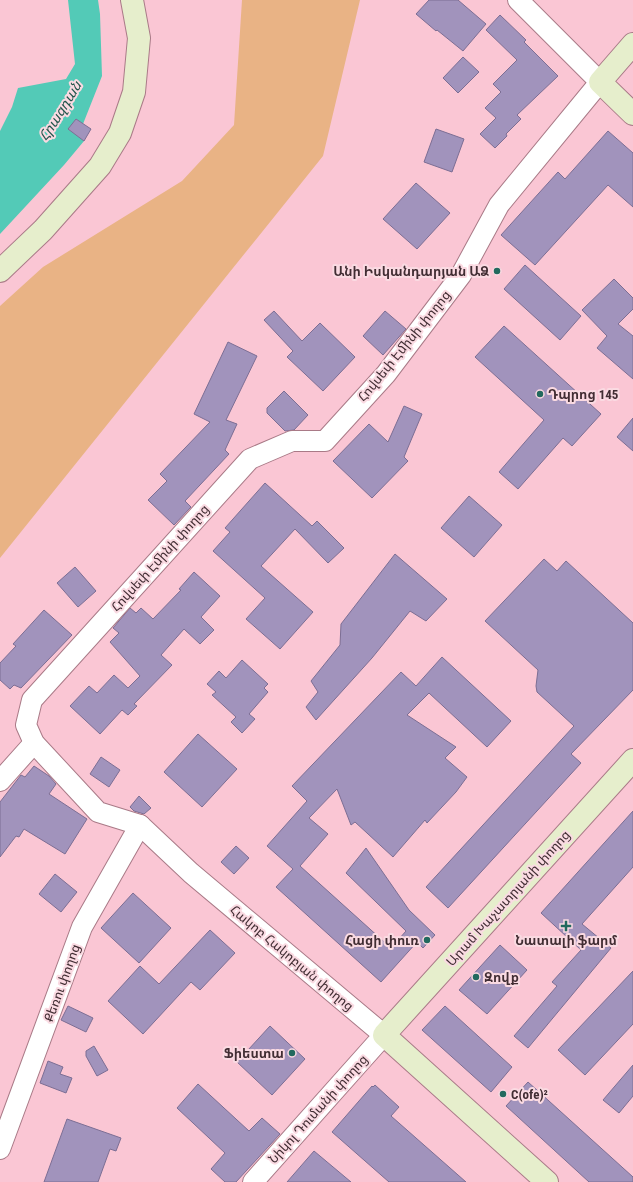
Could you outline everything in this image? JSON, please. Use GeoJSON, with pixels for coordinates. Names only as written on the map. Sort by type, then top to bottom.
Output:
{"type":"FeatureCollection","features":[{"type":"Feature","properties":{"kind":"street"},"geometry":{"type":"LineString","coordinates":[[0,271],[43,230],[100,166],[120,134],[134,92],[139,38],[132,0]]}},
{"type":"Feature","properties":{"kind":"street"},"geometry":{"type":"LineString","coordinates":[[518,0],[553,37],[633,114]]}},
{"type":"Feature","properties":{"kind":"street","name":"Հովսեփ Էմինի փողոց"},"geometry":{"type":"LineString","coordinates":[[34,743],[26,725],[32,700],[250,459],[292,440],[325,441],[386,374],[461,274],[499,204],[633,44]]}},
{"type":"Feature","properties":{"kind":"street"},"geometry":{"type":"LineString","coordinates":[[0,781],[34,743]]}},
{"type":"Feature","properties":{"kind":"street","name":"Հակոբ Հակոբյան փողոց"},"geometry":{"type":"LineString","coordinates":[[34,743],[98,812],[140,825],[191,873],[384,1035],[547,1182]]}},
{"type":"Feature","properties":{"kind":"street","name":"Արամ Խաչատրյանի փողոց"},"geometry":{"type":"LineString","coordinates":[[384,1035],[633,760]]}},
{"type":"Feature","properties":{"kind":"street","name":"Քեռու փողոց"},"geometry":{"type":"LineString","coordinates":[[0,1149],[82,927],[140,825]]}},
{"type":"Feature","properties":{"kind":"street","name":"Նիկոլ Դումանի փողոց"},"geometry":{"type":"LineString","coordinates":[[253,1182],[384,1035]]}},
{"type":"Feature","properties":{"kind":"shaded area"},"geometry":{"type":"Polygon","coordinates":[[[242,0],[360,0],[323,156],[0,558],[0,306],[43,267],[182,181],[234,125],[242,0]]]}},
{"type":"Feature","properties":{"kind":"water","name":"Հրազդան"},"geometry":{"type":"Polygon","coordinates":[[[68,0],[98,0],[100,14],[102,76],[83,124],[76,119],[69,129],[84,141],[64,165],[0,234],[0,131],[12,107],[18,88],[66,79],[75,64],[68,0]]]}},
{"type":"Feature","properties":{"kind":"building"},"geometry":{"type":"Polygon","coordinates":[[[429,0],[458,0],[486,24],[463,51],[416,14],[429,0]]]}},
{"type":"Feature","properties":{"kind":"building"},"geometry":{"type":"Polygon","coordinates":[[[500,15],[526,40],[524,42],[558,76],[517,115],[521,119],[495,148],[480,134],[496,118],[485,108],[501,92],[493,84],[517,60],[486,30],[500,15]]]}},
{"type":"Feature","properties":{"kind":"building"},"geometry":{"type":"Polygon","coordinates":[[[463,57],[479,72],[458,93],[443,78],[463,57]]]}},
{"type":"Feature","properties":{"kind":"building"},"geometry":{"type":"Polygon","coordinates":[[[76,119],[91,129],[84,141],[68,129],[76,119]]]}},
{"type":"Feature","properties":{"kind":"building"},"geometry":{"type":"Polygon","coordinates":[[[436,129],[464,139],[452,172],[424,162],[436,129]]]}},
{"type":"Feature","properties":{"kind":"building"},"geometry":{"type":"Polygon","coordinates":[[[608,131],[633,153],[633,207],[608,185],[535,265],[501,235],[558,172],[565,179],[608,131]]]}},
{"type":"Feature","properties":{"kind":"building"},"geometry":{"type":"Polygon","coordinates":[[[416,183],[450,213],[417,249],[383,219],[416,183]]]}},
{"type":"Feature","properties":{"kind":"building"},"geometry":{"type":"Polygon","coordinates":[[[525,265],[581,316],[560,340],[504,289],[525,265]]]}},
{"type":"Feature","properties":{"kind":"building"},"geometry":{"type":"Polygon","coordinates":[[[614,279],[633,298],[633,309],[618,324],[633,336],[633,379],[597,348],[607,336],[582,310],[614,279]]]}},
{"type":"Feature","properties":{"kind":"building"},"geometry":{"type":"Polygon","coordinates":[[[274,311],[302,341],[320,323],[355,357],[323,391],[287,357],[293,351],[264,320],[274,311]]]}},
{"type":"Feature","properties":{"kind":"building"},"geometry":{"type":"Polygon","coordinates":[[[385,311],[406,329],[383,355],[363,336],[385,311]]]}},
{"type":"Feature","properties":{"kind":"building"},"geometry":{"type":"Polygon","coordinates":[[[504,326],[601,414],[572,446],[563,438],[518,489],[499,472],[544,420],[475,357],[504,326]]]}},
{"type":"Feature","properties":{"kind":"building"},"geometry":{"type":"Polygon","coordinates":[[[228,342],[257,356],[226,420],[237,424],[225,450],[229,454],[185,501],[191,507],[174,525],[148,500],[167,481],[160,474],[210,422],[194,414],[228,342]]]}},
{"type":"Feature","properties":{"kind":"building"},"geometry":{"type":"Polygon","coordinates":[[[284,391],[308,415],[294,430],[285,431],[267,413],[267,408],[284,391]]]}},
{"type":"Feature","properties":{"kind":"building"},"geometry":{"type":"Polygon","coordinates":[[[404,406],[422,414],[404,457],[408,461],[372,498],[333,461],[369,424],[388,442],[404,406]]]}},
{"type":"Feature","properties":{"kind":"building"},"geometry":{"type":"Polygon","coordinates":[[[633,418],[633,451],[617,437],[633,418]]]}},
{"type":"Feature","properties":{"kind":"building"},"geometry":{"type":"Polygon","coordinates":[[[265,483],[312,526],[317,521],[344,548],[328,563],[295,529],[261,566],[313,612],[280,649],[246,619],[265,598],[213,551],[230,532],[225,528],[265,483]]]}},
{"type":"Feature","properties":{"kind":"building"},"geometry":{"type":"Polygon","coordinates":[[[469,496],[502,525],[474,557],[441,528],[469,496]]]}},
{"type":"Feature","properties":{"kind":"building"},"geometry":{"type":"Polygon","coordinates":[[[395,554],[447,599],[426,621],[410,611],[372,658],[316,720],[306,707],[318,692],[311,681],[340,645],[341,624],[395,554]]]}},
{"type":"Feature","properties":{"kind":"building"},"geometry":{"type":"Polygon","coordinates":[[[544,559],[557,571],[566,561],[633,623],[633,690],[571,754],[581,763],[448,908],[426,887],[574,726],[537,692],[536,686],[538,670],[485,621],[544,559]]]}},
{"type":"Feature","properties":{"kind":"building"},"geometry":{"type":"Polygon","coordinates":[[[75,567],[96,591],[78,607],[57,583],[75,567]]]}},
{"type":"Feature","properties":{"kind":"building"},"geometry":{"type":"Polygon","coordinates":[[[194,572],[220,596],[201,617],[214,630],[200,644],[184,629],[161,655],[172,665],[134,704],[137,706],[128,715],[122,710],[100,734],[70,706],[89,686],[97,693],[114,675],[128,688],[140,676],[110,642],[119,633],[113,628],[130,608],[136,613],[141,608],[153,619],[181,590],[179,589],[194,572]]]}},
{"type":"Feature","properties":{"kind":"building"},"geometry":{"type":"Polygon","coordinates":[[[44,610],[72,635],[21,688],[14,685],[10,689],[0,680],[0,663],[16,646],[13,644],[44,610]]]}},
{"type":"Feature","properties":{"kind":"building"},"geometry":{"type":"Polygon","coordinates":[[[442,657],[511,721],[487,747],[429,693],[407,715],[456,747],[445,758],[467,777],[456,792],[427,823],[425,820],[393,857],[355,822],[351,825],[337,789],[309,818],[328,834],[300,866],[391,948],[406,931],[346,873],[366,848],[409,910],[435,935],[423,948],[417,942],[381,982],[276,887],[293,869],[267,846],[307,801],[292,786],[401,672],[416,686],[442,657]]]}},
{"type":"Feature","properties":{"kind":"building"},"geometry":{"type":"Polygon","coordinates":[[[242,660],[268,684],[264,688],[268,692],[249,714],[255,719],[242,733],[231,722],[236,717],[212,695],[216,692],[207,684],[219,671],[226,678],[242,660]]]}},
{"type":"Feature","properties":{"kind":"building"},"geometry":{"type":"Polygon","coordinates":[[[198,734],[237,769],[202,807],[164,772],[198,734]]]}},
{"type":"Feature","properties":{"kind":"building"},"geometry":{"type":"Polygon","coordinates":[[[101,757],[120,770],[109,787],[90,774],[101,757]]]}},
{"type":"Feature","properties":{"kind":"building"},"geometry":{"type":"Polygon","coordinates":[[[34,766],[49,776],[56,784],[49,794],[87,819],[65,854],[24,829],[19,837],[16,836],[0,857],[0,802],[21,775],[25,777],[34,766]]]}},
{"type":"Feature","properties":{"kind":"building"},"geometry":{"type":"Polygon","coordinates":[[[139,796],[151,808],[144,814],[134,811],[130,807],[139,796]]]}},
{"type":"Feature","properties":{"kind":"building"},"geometry":{"type":"Polygon","coordinates":[[[633,811],[633,867],[582,924],[611,948],[528,1048],[514,1036],[557,986],[552,982],[581,950],[541,913],[633,811]]]}},
{"type":"Feature","properties":{"kind":"building"},"geometry":{"type":"Polygon","coordinates":[[[236,846],[249,858],[234,874],[221,862],[236,846]]]}},
{"type":"Feature","properties":{"kind":"building"},"geometry":{"type":"Polygon","coordinates":[[[55,874],[77,892],[61,912],[39,894],[55,874]]]}},
{"type":"Feature","properties":{"kind":"building"},"geometry":{"type":"Polygon","coordinates":[[[133,893],[171,928],[139,963],[101,928],[133,893]]]}},
{"type":"Feature","properties":{"kind":"building"},"geometry":{"type":"Polygon","coordinates":[[[210,930],[235,953],[200,990],[191,982],[143,1034],[108,1001],[140,966],[159,984],[210,930]]]}},
{"type":"Feature","properties":{"kind":"building"},"geometry":{"type":"Polygon","coordinates":[[[500,945],[527,970],[487,1014],[459,990],[500,945]]]}},
{"type":"Feature","properties":{"kind":"building"},"geometry":{"type":"Polygon","coordinates":[[[633,971],[633,1024],[585,1075],[558,1050],[633,971]]]}},
{"type":"Feature","properties":{"kind":"building"},"geometry":{"type":"Polygon","coordinates":[[[68,1006],[93,1018],[86,1032],[61,1020],[68,1006]]]}},
{"type":"Feature","properties":{"kind":"building"},"geometry":{"type":"Polygon","coordinates":[[[445,1006],[512,1067],[491,1092],[422,1030],[445,1006]]]}},
{"type":"Feature","properties":{"kind":"building"},"geometry":{"type":"Polygon","coordinates":[[[270,1026],[305,1059],[272,1095],[237,1062],[270,1026]]]}},
{"type":"Feature","properties":{"kind":"building"},"geometry":{"type":"Polygon","coordinates":[[[94,1046],[108,1070],[97,1076],[86,1056],[86,1051],[94,1046]]]}},
{"type":"Feature","properties":{"kind":"building"},"geometry":{"type":"Polygon","coordinates":[[[48,1061],[63,1067],[60,1074],[72,1078],[66,1093],[40,1083],[48,1061]]]}},
{"type":"Feature","properties":{"kind":"building"},"geometry":{"type":"Polygon","coordinates":[[[633,1065],[633,1096],[619,1113],[603,1100],[633,1065]]]}},
{"type":"Feature","properties":{"kind":"building"},"geometry":{"type":"Polygon","coordinates":[[[528,1082],[633,1177],[633,1182],[589,1182],[506,1106],[528,1082]]]}},
{"type":"Feature","properties":{"kind":"building"},"geometry":{"type":"Polygon","coordinates":[[[198,1084],[249,1131],[262,1118],[280,1134],[236,1182],[225,1182],[211,1169],[225,1153],[177,1108],[198,1084]]]}},
{"type":"Feature","properties":{"kind":"building"},"geometry":{"type":"Polygon","coordinates":[[[375,1085],[399,1107],[391,1116],[466,1182],[389,1182],[332,1132],[372,1086],[373,1087],[375,1085]]]}},
{"type":"Feature","properties":{"kind":"building"},"geometry":{"type":"Polygon","coordinates":[[[67,1119],[121,1138],[116,1151],[110,1149],[98,1182],[44,1182],[67,1119]]]}},
{"type":"Feature","properties":{"kind":"building"},"geometry":{"type":"Polygon","coordinates":[[[314,1151],[351,1182],[287,1182],[314,1151]]]}},
{"type":"Feature","properties":{"kind":"place","name":"Անի Իսկանդարյան ԱՁ"},"geometry":{"type":"Point","coordinates":[497,271]}},
{"type":"Feature","properties":{"kind":"place","name":"Դպրոց 145"},"geometry":{"type":"Point","coordinates":[540,394]}},
{"type":"Feature","properties":{"kind":"place","name":"Նատալի ֆարմ"},"geometry":{"type":"Point","coordinates":[566,926]}},
{"type":"Feature","properties":{"kind":"place","name":"Հացի փուռ"},"geometry":{"type":"Point","coordinates":[427,940]}},
{"type":"Feature","properties":{"kind":"place","name":"Զովք"},"geometry":{"type":"Point","coordinates":[476,977]}},
{"type":"Feature","properties":{"kind":"place","name":"Ֆիեստա"},"geometry":{"type":"Point","coordinates":[292,1053]}},
{"type":"Feature","properties":{"kind":"place","name":"C(ofe)²"},"geometry":{"type":"Point","coordinates":[503,1094]}}]}
